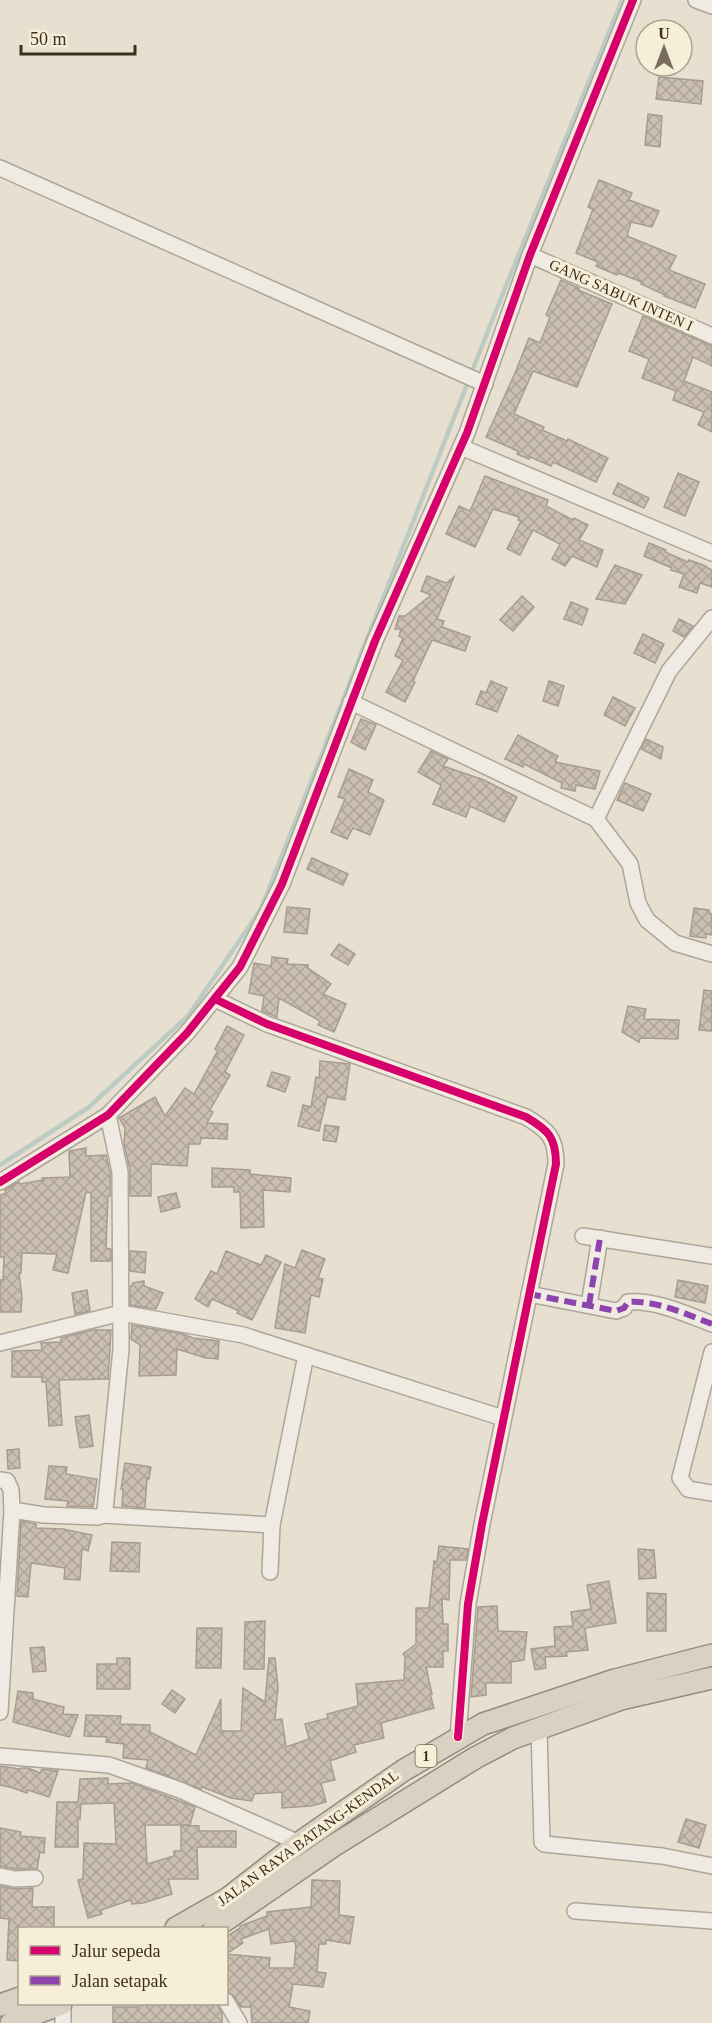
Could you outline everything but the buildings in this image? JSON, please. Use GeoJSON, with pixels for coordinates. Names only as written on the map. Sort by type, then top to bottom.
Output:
{"type":"FeatureCollection","features":[{"type":"Feature","properties":{"kind":"highway","name":"JALAN RAYA BATANG-KENDAL"},"geometry":{"type":"LineString","coordinates":[[179,1927],[227,1899],[299,1842],[404,1770],[458,1737],[505,1716],[615,1680],[712,1655]]}},
{"type":"Feature","properties":{"kind":"highway","name":"JALAN RAYA BATANG-KENDAL"},"geometry":{"type":"LineString","coordinates":[[217,1927],[333,1846],[464,1764],[513,1738],[621,1699],[712,1678]]}},
{"type":"Feature","properties":{"kind":"highway"},"geometry":{"type":"LineString","coordinates":[[0,2005],[18,1999]]}},
{"type":"Feature","properties":{"kind":"highway"},"geometry":{"type":"LineString","coordinates":[[11,2023],[59,2005]]}},
{"type":"Feature","properties":{"kind":"street"},"geometry":{"type":"LineString","coordinates":[[0,1182],[108,1114],[187,1033],[240,968],[282,884],[375,641],[461,447],[478,381],[633,0]]}},
{"type":"Feature","properties":{"kind":"street"},"geometry":{"type":"LineString","coordinates":[[696,0],[712,6]]}},
{"type":"Feature","properties":{"kind":"street"},"geometry":{"type":"LineString","coordinates":[[0,168],[478,381]]}},
{"type":"Feature","properties":{"kind":"street","name":"GANG SABUK INTEN I"},"geometry":{"type":"LineString","coordinates":[[530,255],[712,336]]}},
{"type":"Feature","properties":{"kind":"street"},"geometry":{"type":"LineString","coordinates":[[461,447],[712,553]]}},
{"type":"Feature","properties":{"kind":"street"},"geometry":{"type":"LineString","coordinates":[[596,819],[669,671],[712,618]]}},
{"type":"Feature","properties":{"kind":"street"},"geometry":{"type":"LineString","coordinates":[[351,702],[596,819],[630,864],[638,903],[647,920],[675,943],[712,954]]}},
{"type":"Feature","properties":{"kind":"street"},"geometry":{"type":"LineString","coordinates":[[215,999],[267,1024],[526,1117],[539,1124],[553,1140],[556,1164],[503,1418],[468,1604],[458,1737]]}},
{"type":"Feature","properties":{"kind":"street"},"geometry":{"type":"LineString","coordinates":[[102,1515],[105,1510],[121,1349],[120,1172],[108,1114]]}},
{"type":"Feature","properties":{"kind":"street"},"geometry":{"type":"LineString","coordinates":[[583,1236],[712,1256]]}},
{"type":"Feature","properties":{"kind":"street"},"geometry":{"type":"LineString","coordinates":[[589,1305],[600,1238]]}},
{"type":"Feature","properties":{"kind":"street"},"geometry":{"type":"LineString","coordinates":[[529,1294],[616,1311],[624,1308],[628,1302],[639,1302],[683,1313],[712,1324]]}},
{"type":"Feature","properties":{"kind":"street"},"geometry":{"type":"LineString","coordinates":[[0,1343],[121,1313],[243,1335],[503,1418]]}},
{"type":"Feature","properties":{"kind":"street"},"geometry":{"type":"LineString","coordinates":[[712,1352],[680,1478],[687,1489],[712,1493]]}},
{"type":"Feature","properties":{"kind":"street"},"geometry":{"type":"LineString","coordinates":[[270,1572],[272,1525],[306,1355]]}},
{"type":"Feature","properties":{"kind":"street"},"geometry":{"type":"LineString","coordinates":[[0,1480],[7,1481],[11,1490],[12,1510],[1,1663],[0,1712]]}},
{"type":"Feature","properties":{"kind":"street"},"geometry":{"type":"LineString","coordinates":[[12,1510],[44,1515],[98,1517],[102,1515],[272,1525]]}},
{"type":"Feature","properties":{"kind":"street"},"geometry":{"type":"LineString","coordinates":[[539,1728],[542,1840],[544,1844],[662,1856],[712,1866]]}},
{"type":"Feature","properties":{"kind":"street"},"geometry":{"type":"LineString","coordinates":[[0,1756],[108,1765],[180,1790],[299,1842]]}},
{"type":"Feature","properties":{"kind":"street"},"geometry":{"type":"LineString","coordinates":[[0,1876],[15,1880],[35,1878]]}},
{"type":"Feature","properties":{"kind":"street"},"geometry":{"type":"LineString","coordinates":[[575,1911],[712,1922]]}},
{"type":"Feature","properties":{"kind":"street"},"geometry":{"type":"LineString","coordinates":[[228,2004],[239,2023]]}},
{"type":"Feature","properties":{"kind":"street"},"geometry":{"type":"LineString","coordinates":[[62,2005],[63,2023]]}},
{"type":"Feature","properties":{"kind":"waterway"},"geometry":{"type":"LineString","coordinates":[[0,1165],[89,1107],[188,1016],[261,909],[495,313],[622,0]]}},
{"type":"Feature","properties":{"kind":"marked path"},"geometry":{"type":"LineString","coordinates":[[589,1305],[600,1238]]}},
{"type":"Feature","properties":{"kind":"marked path"},"geometry":{"type":"LineString","coordinates":[[529,1294],[616,1311],[624,1308],[628,1302],[649,1303],[671,1308],[712,1324]]}},
{"type":"Feature","properties":{"kind":"cycle path"},"geometry":{"type":"LineString","coordinates":[[0,1182],[108,1115],[187,1033],[240,967],[282,884],[375,641],[467,433],[530,255],[633,0]]}},
{"type":"Feature","properties":{"kind":"cycle path"},"geometry":{"type":"LineString","coordinates":[[215,999],[267,1024],[526,1117],[545,1130],[554,1147],[556,1164],[482,1524],[468,1604],[458,1737]]}}]}
